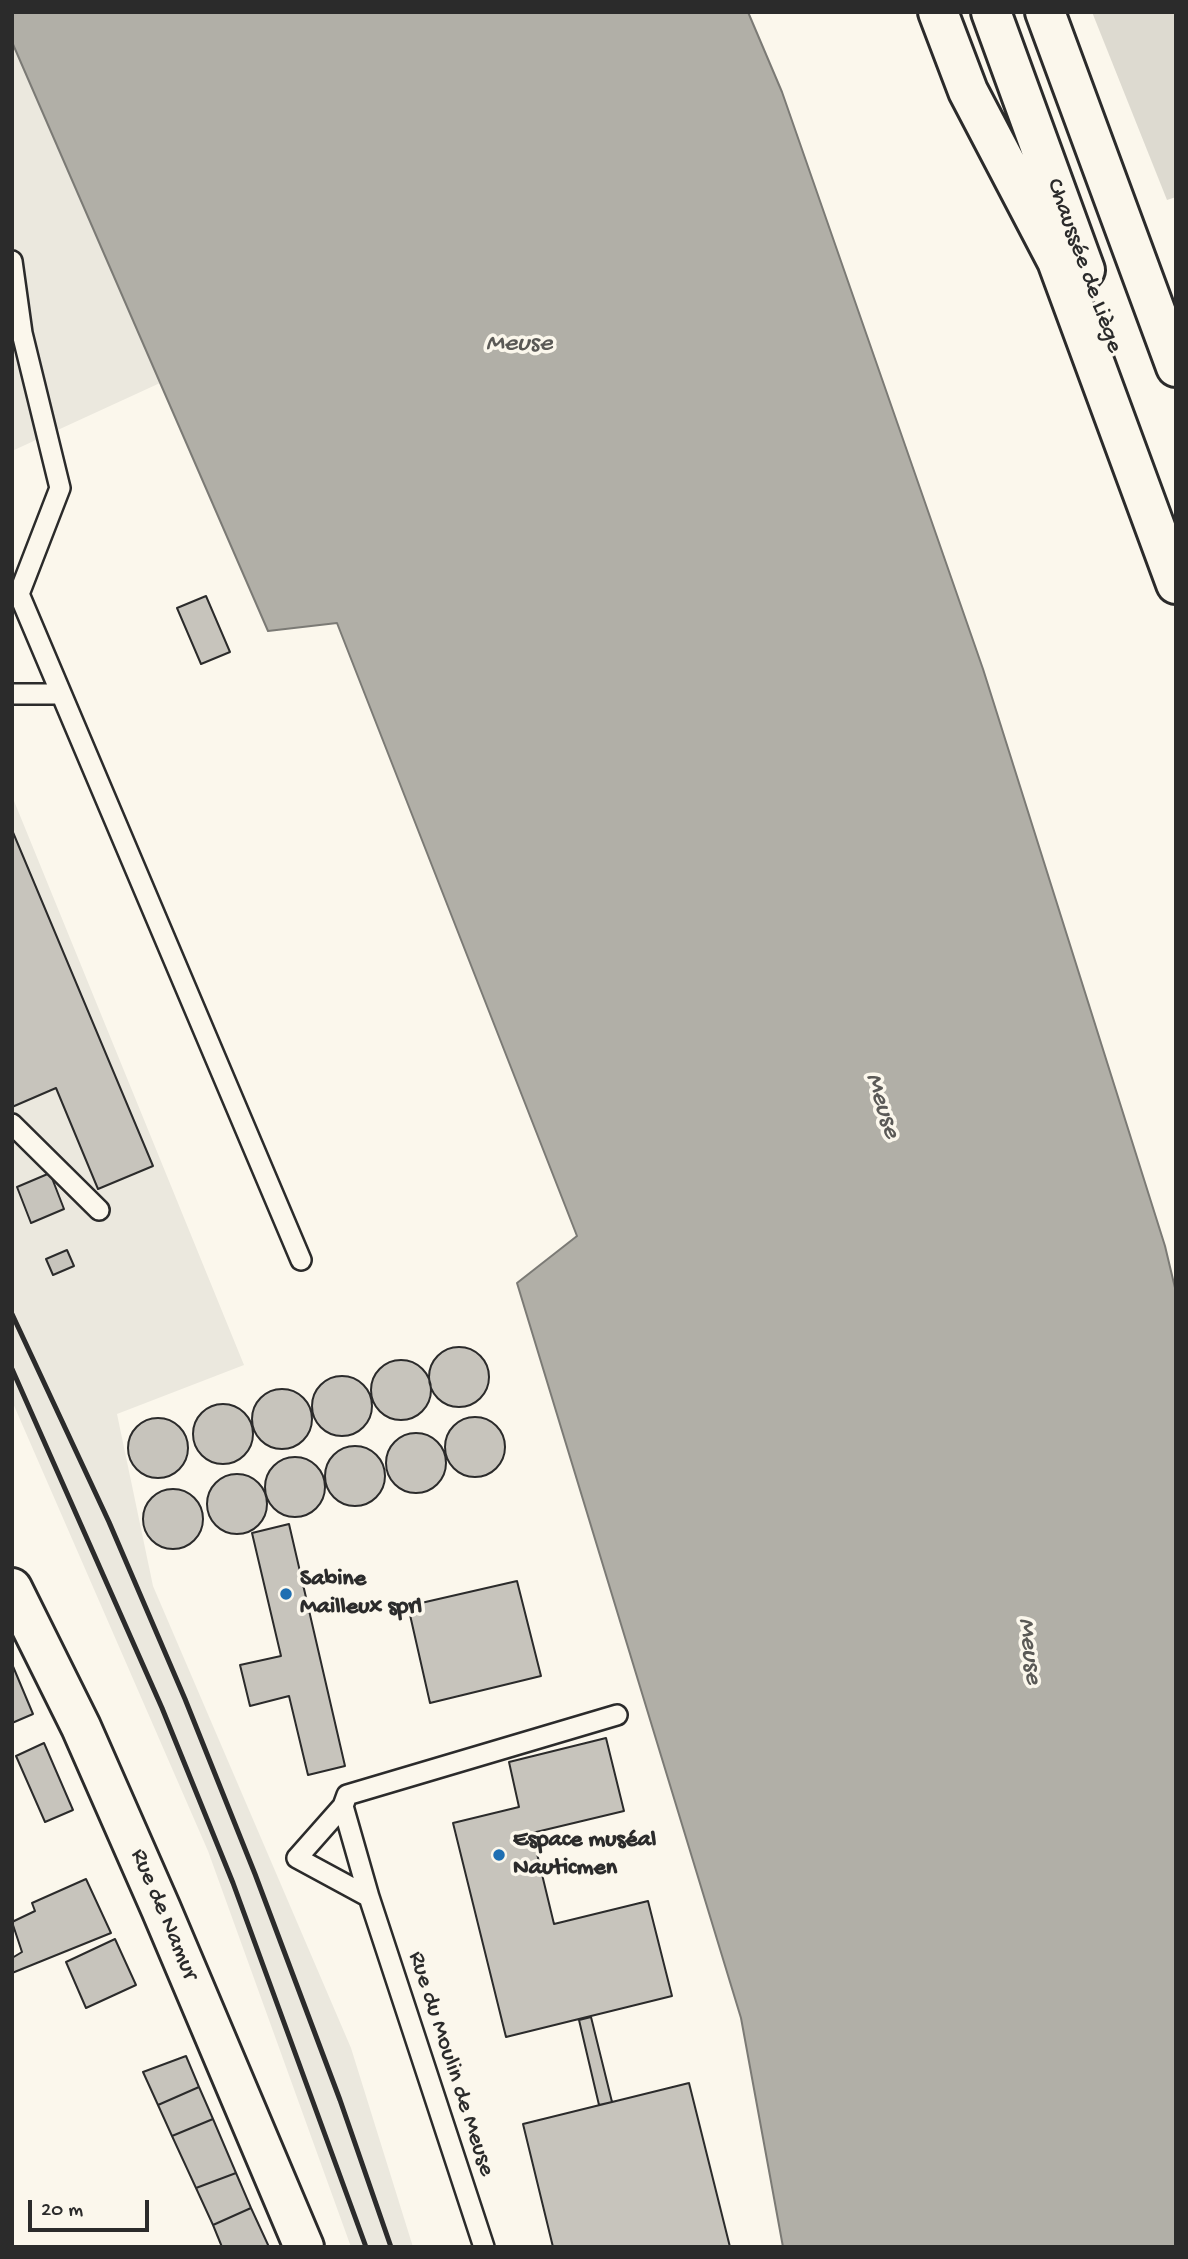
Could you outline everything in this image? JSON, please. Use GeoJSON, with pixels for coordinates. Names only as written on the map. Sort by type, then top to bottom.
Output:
{"type":"FeatureCollection","features":[{"type":"Feature","properties":{"kind":"main road"},"geometry":{"type":"LineString","coordinates":[[938,12],[968,91],[1058,261],[1176,584]]}},
{"type":"Feature","properties":{"kind":"main road","name":"Chaussée de Liège"},"geometry":{"type":"LineString","coordinates":[[991,12],[1176,520]]}},
{"type":"Feature","properties":{"kind":"main road"},"geometry":{"type":"LineString","coordinates":[[1045,12],[1176,367]]}},
{"type":"Feature","properties":{"kind":"main road","name":"Rue de Namur"},"geometry":{"type":"LineString","coordinates":[[12,1588],[87,1739],[304,2247]]}},
{"type":"Feature","properties":{"kind":"lane"},"geometry":{"type":"LineString","coordinates":[[12,261],[22,333],[60,488],[19,594],[301,1260]]}},
{"type":"Feature","properties":{"kind":"lane"},"geometry":{"type":"LineString","coordinates":[[12,694],[61,694]]}},
{"type":"Feature","properties":{"kind":"lane"},"geometry":{"type":"LineString","coordinates":[[12,1124],[99,1210]]}},
{"type":"Feature","properties":{"kind":"lane"},"geometry":{"type":"LineString","coordinates":[[369,1897],[297,1858],[343,1806],[347,1795],[617,1715]]}},
{"type":"Feature","properties":{"kind":"lane","name":"Rue du Moulin de Meuse"},"geometry":{"type":"LineString","coordinates":[[343,1806],[369,1897],[484,2247]]}},
{"type":"Feature","properties":{"kind":"shaded area"},"geometry":{"type":"Polygon","coordinates":[[[1092,12],[1176,12],[1176,197],[1167,200],[1092,12]]]}},
{"type":"Feature","properties":{"kind":"shaded area"},"geometry":{"type":"Polygon","coordinates":[[[12,42],[160,383],[12,451],[12,42]]]}},
{"type":"Feature","properties":{"kind":"shaded area"},"geometry":{"type":"Polygon","coordinates":[[[12,796],[244,1365],[117,1414],[153,1586],[351,2048],[413,2247],[351,2247],[208,1851],[12,1401],[12,796]]]}},
{"type":"Feature","properties":{"kind":"water","name":"Meuse"},"geometry":{"type":"Polygon","coordinates":[[[12,12],[748,12],[782,92],[983,669],[1165,1246],[1176,1292],[1176,2247],[783,2247],[741,2018],[517,1283],[577,1236],[337,623],[268,631],[12,42],[12,12]]]}},
{"type":"Feature","properties":{"kind":"building"},"geometry":{"type":"Polygon","coordinates":[[[206,596],[230,652],[201,664],[177,608],[206,596]]]}},
{"type":"Feature","properties":{"kind":"building"},"geometry":{"type":"Polygon","coordinates":[[[12,830],[153,1166],[98,1189],[56,1088],[12,1107],[12,830]]]}},
{"type":"Feature","properties":{"kind":"building"},"geometry":{"type":"Polygon","coordinates":[[[50,1173],[64,1209],[31,1223],[17,1187],[50,1173]]]}},
{"type":"Feature","properties":{"kind":"building"},"geometry":{"type":"Polygon","coordinates":[[[67,1250],[74,1266],[53,1275],[46,1259],[67,1250]]]}},
{"type":"Feature","properties":{"kind":"building"},"geometry":{"type":"Polygon","coordinates":[[[459,1347],[476,1352],[484,1360],[489,1377],[484,1394],[476,1402],[459,1407],[442,1402],[434,1394],[429,1377],[434,1360],[442,1352],[459,1347]]]}},
{"type":"Feature","properties":{"kind":"building"},"geometry":{"type":"Polygon","coordinates":[[[395,1360],[407,1360],[426,1373],[431,1390],[429,1402],[418,1415],[407,1420],[395,1420],[376,1407],[371,1396],[371,1384],[384,1365],[395,1360]]]}},
{"type":"Feature","properties":{"kind":"building"},"geometry":{"type":"Polygon","coordinates":[[[336,1376],[348,1376],[367,1389],[372,1406],[370,1418],[359,1431],[348,1436],[336,1436],[317,1423],[312,1412],[312,1400],[325,1381],[336,1376]]]}},
{"type":"Feature","properties":{"kind":"building"},"geometry":{"type":"Polygon","coordinates":[[[276,1389],[288,1389],[307,1402],[312,1419],[310,1431],[299,1444],[288,1449],[276,1449],[257,1436],[252,1425],[252,1413],[265,1394],[276,1389]]]}},
{"type":"Feature","properties":{"kind":"building"},"geometry":{"type":"Polygon","coordinates":[[[217,1404],[229,1404],[248,1417],[253,1434],[251,1446],[240,1459],[229,1464],[217,1464],[198,1451],[193,1440],[193,1428],[206,1409],[217,1404]]]}},
{"type":"Feature","properties":{"kind":"building"},"geometry":{"type":"Polygon","coordinates":[[[469,1417],[481,1417],[500,1430],[505,1447],[503,1459],[492,1472],[481,1477],[469,1477],[450,1464],[445,1453],[445,1441],[458,1422],[469,1417]]]}},
{"type":"Feature","properties":{"kind":"building"},"geometry":{"type":"Polygon","coordinates":[[[152,1418],[164,1418],[183,1431],[188,1448],[186,1460],[175,1473],[164,1478],[152,1478],[133,1465],[128,1454],[128,1442],[141,1423],[152,1418]]]}},
{"type":"Feature","properties":{"kind":"building"},"geometry":{"type":"Polygon","coordinates":[[[410,1433],[422,1433],[441,1446],[446,1463],[444,1475],[433,1488],[422,1493],[410,1493],[391,1480],[386,1469],[386,1457],[399,1438],[410,1433]]]}},
{"type":"Feature","properties":{"kind":"building"},"geometry":{"type":"Polygon","coordinates":[[[349,1446],[361,1446],[380,1459],[385,1476],[383,1488],[372,1501],[361,1506],[349,1506],[330,1493],[325,1482],[325,1470],[338,1451],[349,1446]]]}},
{"type":"Feature","properties":{"kind":"building"},"geometry":{"type":"Polygon","coordinates":[[[289,1457],[301,1457],[320,1470],[325,1487],[323,1499],[312,1512],[301,1517],[289,1517],[270,1504],[265,1493],[265,1481],[278,1462],[289,1457]]]}},
{"type":"Feature","properties":{"kind":"building"},"geometry":{"type":"Polygon","coordinates":[[[231,1474],[243,1474],[262,1487],[267,1504],[265,1516],[254,1529],[243,1534],[231,1534],[212,1521],[207,1510],[207,1498],[220,1479],[231,1474]]]}},
{"type":"Feature","properties":{"kind":"building"},"geometry":{"type":"Polygon","coordinates":[[[167,1489],[179,1489],[198,1502],[203,1519],[201,1531],[190,1544],[179,1549],[167,1549],[148,1536],[143,1525],[143,1513],[156,1494],[167,1489]]]}},
{"type":"Feature","properties":{"kind":"building","name":"Sabine Mailleux sprl"},"geometry":{"type":"Polygon","coordinates":[[[289,1524],[345,1766],[308,1775],[289,1696],[250,1706],[240,1665],[281,1656],[252,1533],[289,1524]]]}},
{"type":"Feature","properties":{"kind":"building"},"geometry":{"type":"Polygon","coordinates":[[[517,1581],[541,1676],[430,1703],[408,1606],[517,1581]]]}},
{"type":"Feature","properties":{"kind":"building"},"geometry":{"type":"Polygon","coordinates":[[[12,1664],[33,1714],[12,1723],[12,1664]]]}},
{"type":"Feature","properties":{"kind":"building"},"geometry":{"type":"Polygon","coordinates":[[[606,1738],[624,1811],[532,1833],[554,1924],[648,1901],[672,1996],[506,2037],[453,1823],[519,1807],[509,1762],[606,1738]]]}},
{"type":"Feature","properties":{"kind":"building"},"geometry":{"type":"Polygon","coordinates":[[[44,1743],[73,1810],[45,1822],[16,1756],[44,1743]]]}},
{"type":"Feature","properties":{"kind":"building"},"geometry":{"type":"Polygon","coordinates":[[[86,1879],[111,1933],[12,1973],[12,1958],[22,1952],[12,1922],[35,1911],[32,1903],[86,1879]]]}},
{"type":"Feature","properties":{"kind":"building"},"geometry":{"type":"Polygon","coordinates":[[[115,1939],[136,1985],[86,2008],[66,1962],[115,1939]]]}},
{"type":"Feature","properties":{"kind":"building"},"geometry":{"type":"Polygon","coordinates":[[[591,2017],[612,2102],[599,2105],[579,2020],[591,2017]]]}},
{"type":"Feature","properties":{"kind":"building"},"geometry":{"type":"Polygon","coordinates":[[[186,2056],[199,2087],[158,2105],[143,2072],[186,2056]]]}},
{"type":"Feature","properties":{"kind":"building"},"geometry":{"type":"Polygon","coordinates":[[[689,2083],[730,2247],[553,2247],[523,2124],[689,2083]]]}},
{"type":"Feature","properties":{"kind":"building"},"geometry":{"type":"Polygon","coordinates":[[[199,2087],[213,2119],[172,2136],[158,2105],[199,2087]]]}},
{"type":"Feature","properties":{"kind":"building"},"geometry":{"type":"Polygon","coordinates":[[[213,2119],[236,2173],[196,2188],[172,2136],[213,2119]]]}},
{"type":"Feature","properties":{"kind":"building"},"geometry":{"type":"Polygon","coordinates":[[[236,2173],[251,2208],[213,2225],[196,2188],[236,2173]]]}},
{"type":"Feature","properties":{"kind":"building"},"geometry":{"type":"Polygon","coordinates":[[[251,2208],[269,2247],[222,2247],[213,2225],[251,2208]]]}},
{"type":"Feature","properties":{"kind":"railway"},"geometry":{"type":"LineString","coordinates":[[12,1314],[109,1522],[185,1699],[255,1874],[340,2100],[391,2247]]}},
{"type":"Feature","properties":{"kind":"railway"},"geometry":{"type":"LineString","coordinates":[[12,1369],[162,1708],[233,1883],[366,2247]]}},
{"type":"Feature","properties":{"kind":"place","name":"Sabine Mailleux sprl"},"geometry":{"type":"Point","coordinates":[286,1594]}},
{"type":"Feature","properties":{"kind":"place","name":"Espace muséal Nauticmen"},"geometry":{"type":"Point","coordinates":[499,1855]}}]}
